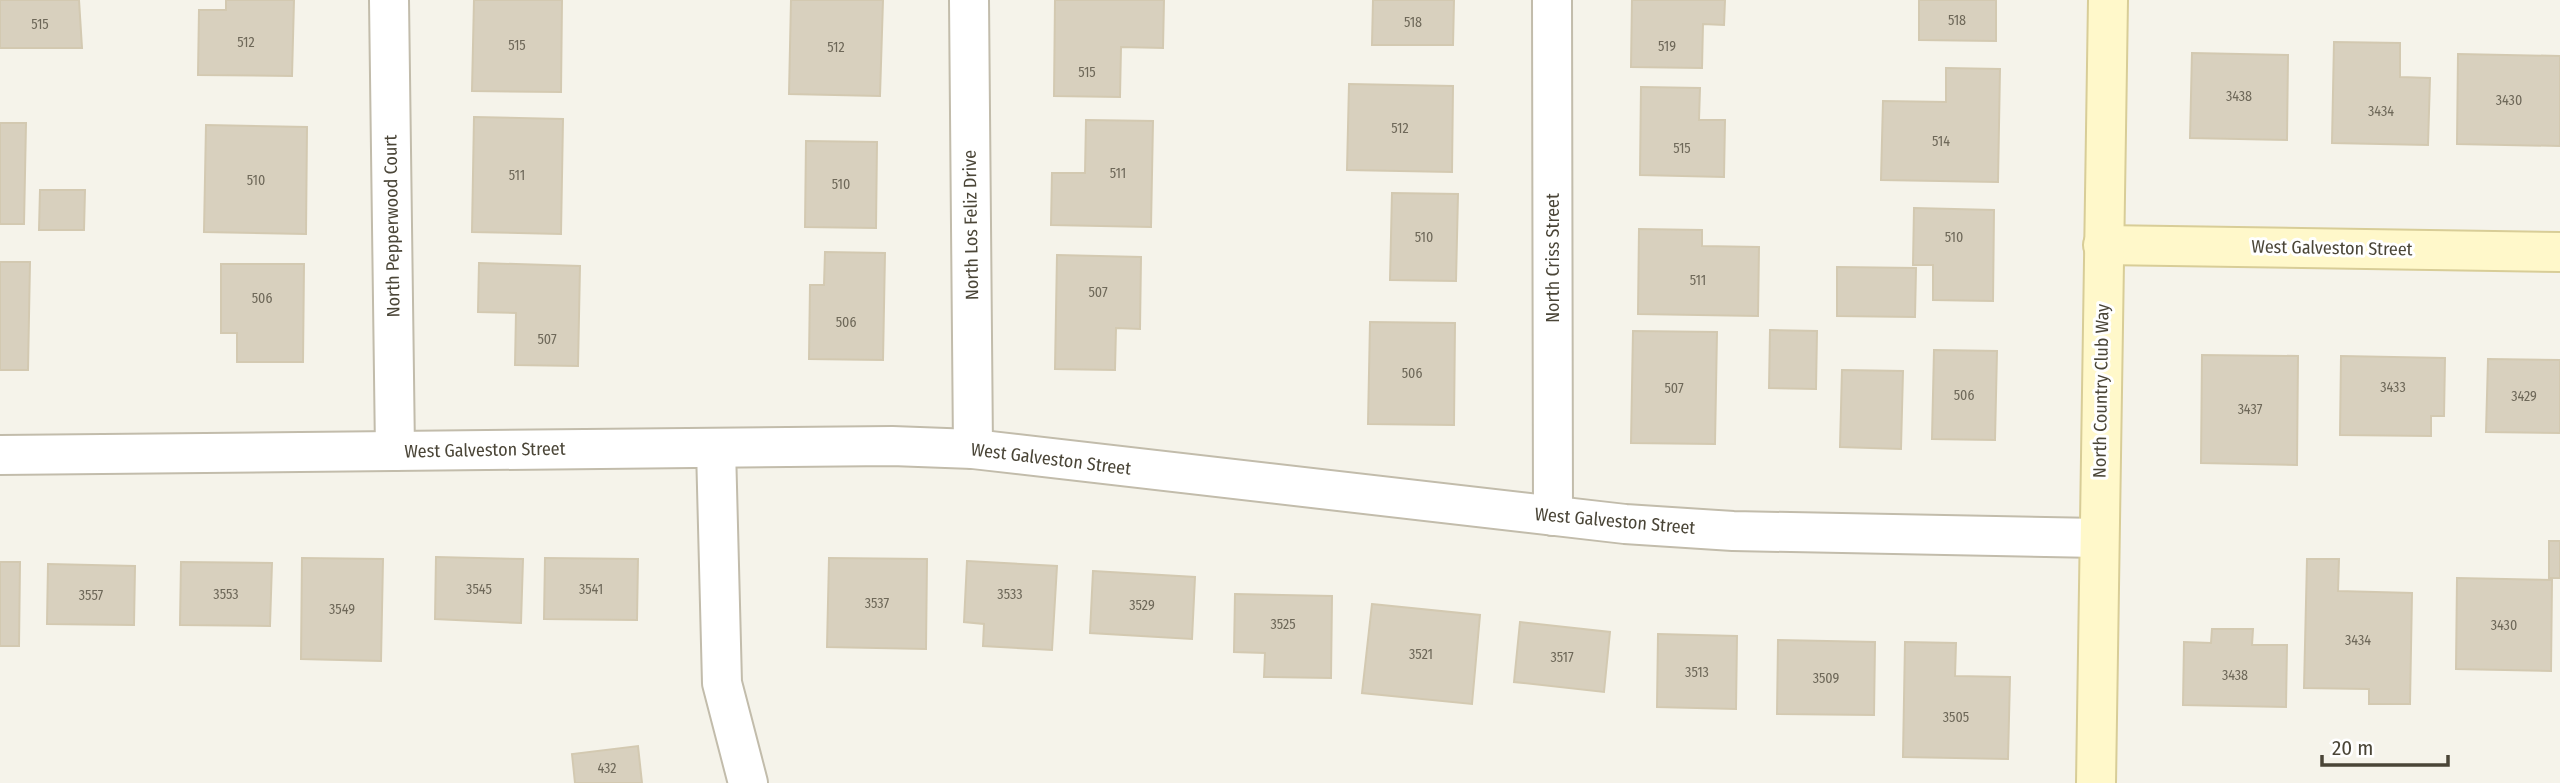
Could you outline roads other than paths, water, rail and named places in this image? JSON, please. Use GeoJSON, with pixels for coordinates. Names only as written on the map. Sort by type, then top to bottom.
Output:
{"type":"FeatureCollection","features":[{"type":"Feature","properties":{"kind":"street","name":"North Pepperwood Court"},"geometry":{"type":"LineString","coordinates":[[389,0],[396,451]]}},
{"type":"Feature","properties":{"kind":"street","name":"North Los Feliz Drive"},"geometry":{"type":"LineString","coordinates":[[969,0],[973,449]]}},
{"type":"Feature","properties":{"kind":"street","name":"North Criss Street"},"geometry":{"type":"LineString","coordinates":[[1552,0],[1553,516]]}},
{"type":"Feature","properties":{"kind":"street","name":"North Country Club Way"},"geometry":{"type":"LineString","coordinates":[[2096,783],[2108,0]]}},
{"type":"Feature","properties":{"kind":"street","name":"West Galveston Street"},"geometry":{"type":"LineString","coordinates":[[2103,244],[2560,252]]}},
{"type":"Feature","properties":{"kind":"street","name":"West Galveston Street"},"geometry":{"type":"LineString","coordinates":[[0,454],[800,445],[973,449],[1553,516],[1733,531],[2099,538]]}},
{"type":"Feature","properties":{"kind":"street"},"geometry":{"type":"LineString","coordinates":[[716,448],[722,683],[748,783]]}}]}
